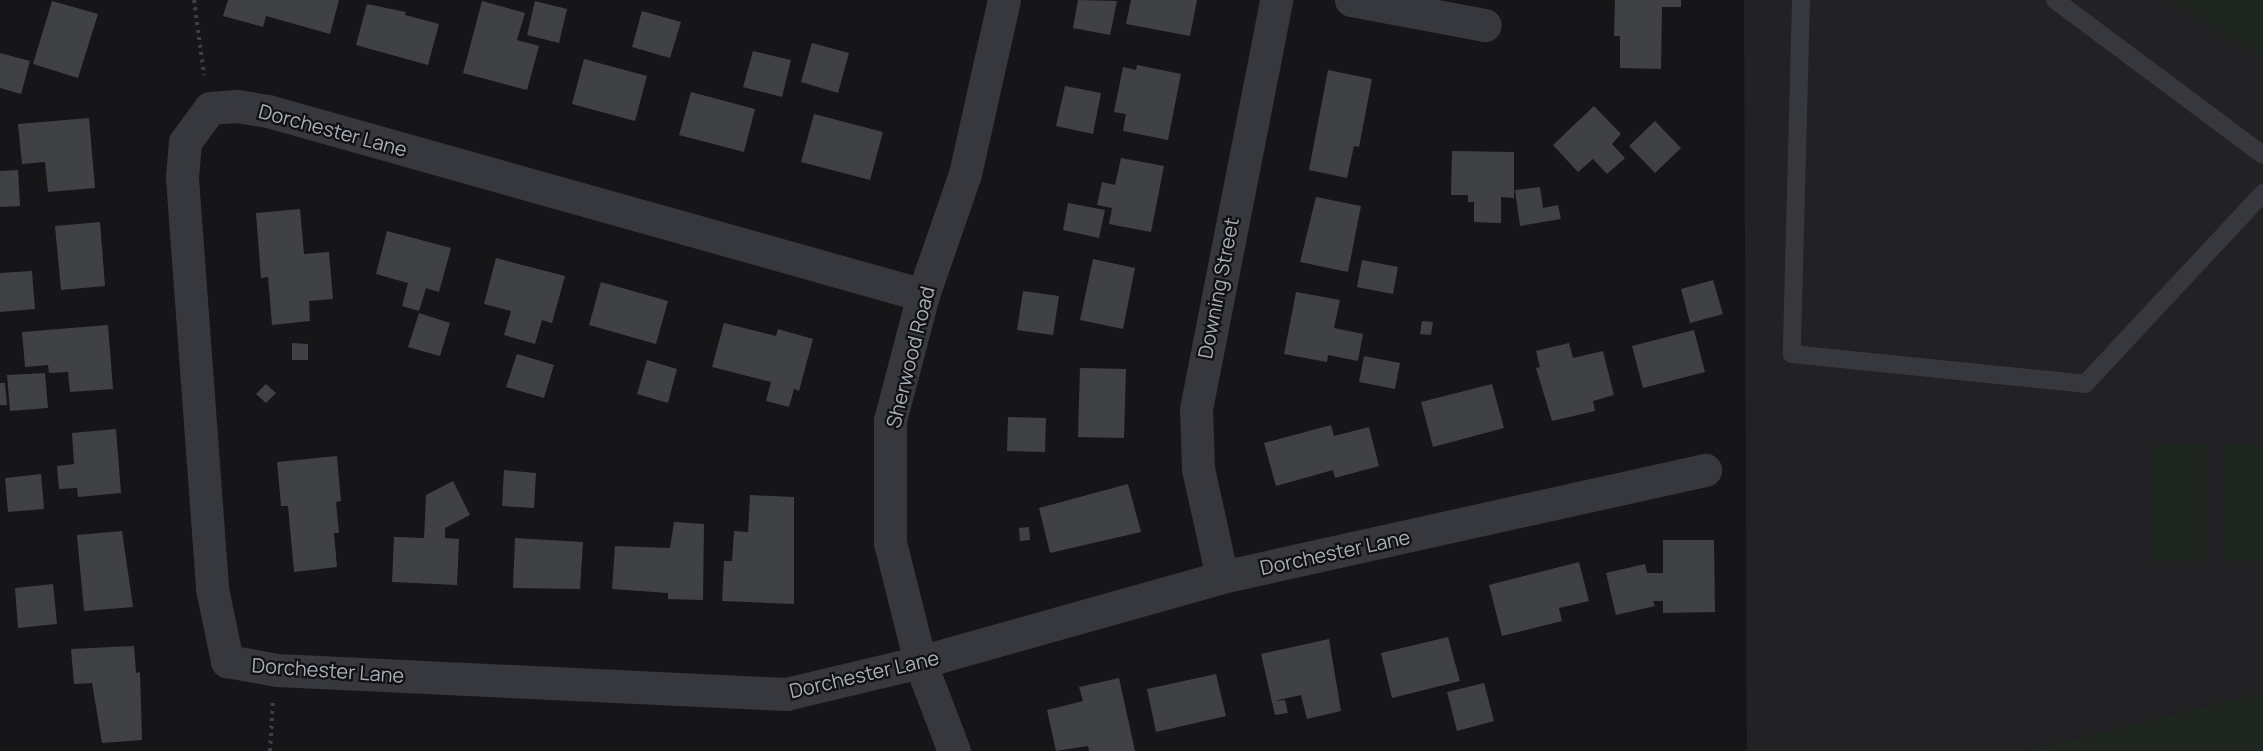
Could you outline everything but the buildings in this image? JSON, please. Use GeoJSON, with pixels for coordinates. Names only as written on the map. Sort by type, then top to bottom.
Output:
{"type":"FeatureCollection","features":[{"type":"Feature","properties":{"kind":"street","name":"Sherwood Road"},"geometry":{"type":"LineString","coordinates":[[954,751],[920,662],[890,543],[890,420],[923,295],[965,174],[1004,0]]}},
{"type":"Feature","properties":{"kind":"street","name":"Downing Street"},"geometry":{"type":"LineString","coordinates":[[1222,577],[1198,469],[1196,409],[1276,0]]}},
{"type":"Feature","properties":{"kind":"street"},"geometry":{"type":"LineString","coordinates":[[1351,0],[1485,25]]}},
{"type":"Feature","properties":{"kind":"street","name":"Dorchester Lane"},"geometry":{"type":"LineString","coordinates":[[923,295],[268,111],[237,106],[210,108],[184,142],[182,178],[212,589],[227,661],[274,669],[786,694],[920,662],[1222,577],[1705,470]]}},
{"type":"Feature","properties":{"kind":"lane"},"geometry":{"type":"LineString","coordinates":[[1801,0],[1792,354],[2085,384],[2263,193]]}},
{"type":"Feature","properties":{"kind":"lane"},"geometry":{"type":"LineString","coordinates":[[2055,0],[2263,155]]}},
{"type":"Feature","properties":{"kind":"path"},"geometry":{"type":"LineString","coordinates":[[194,0],[210,108]]}},
{"type":"Feature","properties":{"kind":"path"},"geometry":{"type":"LineString","coordinates":[[270,751],[274,669]]}},
{"type":"Feature","properties":{"kind":"shaded area"},"geometry":{"type":"Polygon","coordinates":[[[1744,0],[2263,0],[2263,691],[2024,751],[1747,751],[1744,0]]]}},
{"type":"Feature","properties":{"kind":"shaded area"},"geometry":{"type":"Polygon","coordinates":[[[2167,0],[2263,0],[2263,57],[2167,0]]]}},
{"type":"Feature","properties":{"kind":"shaded area"},"geometry":{"type":"Polygon","coordinates":[[[2152,444],[2206,445],[2204,561],[2151,561],[2152,444]]]}},
{"type":"Feature","properties":{"kind":"shaded area"},"geometry":{"type":"Polygon","coordinates":[[[2224,445],[2263,445],[2263,562],[2223,561],[2224,445]]]}},
{"type":"Feature","properties":{"kind":"shaded area"},"geometry":{"type":"Polygon","coordinates":[[[2263,691],[2263,751],[2024,751],[2263,691]]]}}]}
